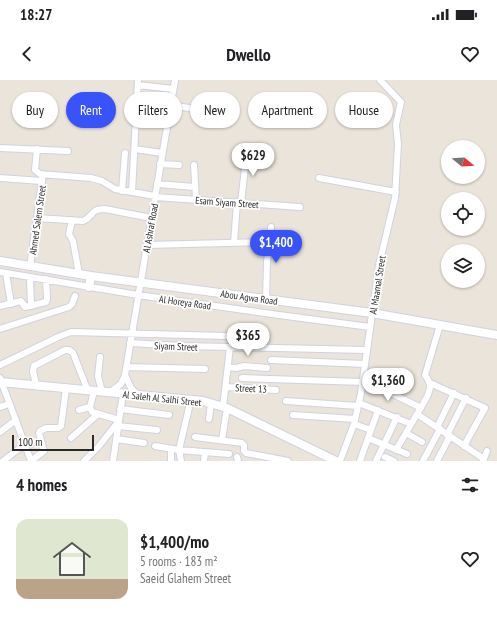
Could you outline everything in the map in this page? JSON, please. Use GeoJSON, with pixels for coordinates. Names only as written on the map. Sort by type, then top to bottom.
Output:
{"type":"FeatureCollection","features":[{"type":"Feature","properties":{"kind":"street","name":"Al Ashraf Road"},"geometry":{"type":"LineString","coordinates":[[172,92],[175,80]]}},
{"type":"Feature","properties":{"kind":"street","name":"Al Maamal Street"},"geometry":{"type":"LineString","coordinates":[[340,461],[359,404],[380,260],[396,192],[398,144],[396,125],[401,108],[400,100],[380,80]]}},
{"type":"Feature","properties":{"kind":"street"},"geometry":{"type":"LineString","coordinates":[[132,192],[138,83],[173,89]]}},
{"type":"Feature","properties":{"kind":"street","name":"Al Ashraf Road"},"geometry":{"type":"LineString","coordinates":[[98,392],[121,384],[125,375],[166,128]]}},
{"type":"Feature","properties":{"kind":"street"},"geometry":{"type":"LineString","coordinates":[[0,148],[68,151]]}},
{"type":"Feature","properties":{"kind":"street"},"geometry":{"type":"LineString","coordinates":[[37,149],[35,170],[37,173],[43,174]]}},
{"type":"Feature","properties":{"kind":"street"},"geometry":{"type":"LineString","coordinates":[[135,150],[162,153]]}},
{"type":"Feature","properties":{"kind":"street"},"geometry":{"type":"LineString","coordinates":[[234,243],[247,150]]}},
{"type":"Feature","properties":{"kind":"street"},"geometry":{"type":"LineString","coordinates":[[122,191],[125,153]]}},
{"type":"Feature","properties":{"kind":"street"},"geometry":{"type":"LineString","coordinates":[[160,164],[179,164]]}},
{"type":"Feature","properties":{"kind":"street"},"geometry":{"type":"LineString","coordinates":[[194,166],[196,200]]}},
{"type":"Feature","properties":{"kind":"street","name":"Ahmed Salem Street"},"geometry":{"type":"LineString","coordinates":[[30,267],[43,174]]}},
{"type":"Feature","properties":{"kind":"street","name":"Esam Siyam Street"},"geometry":{"type":"LineString","coordinates":[[43,174],[91,178],[102,181],[113,189],[155,196],[300,207]]}},
{"type":"Feature","properties":{"kind":"street"},"geometry":{"type":"LineString","coordinates":[[0,178],[42,181]]}},
{"type":"Feature","properties":{"kind":"street"},"geometry":{"type":"LineString","coordinates":[[319,178],[396,192]]}},
{"type":"Feature","properties":{"kind":"street"},"geometry":{"type":"LineString","coordinates":[[157,184],[195,187]]}},
{"type":"Feature","properties":{"kind":"street"},"geometry":{"type":"LineString","coordinates":[[179,199],[180,186]]}},
{"type":"Feature","properties":{"kind":"street"},"geometry":{"type":"LineString","coordinates":[[37,218],[83,221],[98,209],[151,218]]}},
{"type":"Feature","properties":{"kind":"street"},"geometry":{"type":"LineString","coordinates":[[72,220],[69,234],[73,241],[75,259],[79,274]]}},
{"type":"Feature","properties":{"kind":"street"},"geometry":{"type":"LineString","coordinates":[[266,300],[267,262],[271,227]]}},
{"type":"Feature","properties":{"kind":"street"},"geometry":{"type":"LineString","coordinates":[[147,245],[270,242]]}},
{"type":"Feature","properties":{"kind":"street","name":"Abou Agwa Road"},"geometry":{"type":"LineString","coordinates":[[0,261],[30,267],[140,283],[372,313],[497,335]]}},
{"type":"Feature","properties":{"kind":"street"},"geometry":{"type":"LineString","coordinates":[[3,272],[11,304]]}},
{"type":"Feature","properties":{"kind":"street","name":"Al Horeya Road"},"geometry":{"type":"LineString","coordinates":[[3,272],[138,295],[370,327]]}},
{"type":"Feature","properties":{"kind":"street"},"geometry":{"type":"LineString","coordinates":[[89,287],[91,276]]}},
{"type":"Feature","properties":{"kind":"street"},"geometry":{"type":"LineString","coordinates":[[29,307],[30,277]]}},
{"type":"Feature","properties":{"kind":"street"},"geometry":{"type":"LineString","coordinates":[[0,306],[21,301],[23,306],[29,307],[46,301],[46,280]]}},
{"type":"Feature","properties":{"kind":"street"},"geometry":{"type":"LineString","coordinates":[[0,329],[69,307],[75,296]]}},
{"type":"Feature","properties":{"kind":"street"},"geometry":{"type":"LineString","coordinates":[[440,325],[425,375],[430,383],[484,406],[485,410],[464,446]]}},
{"type":"Feature","properties":{"kind":"street"},"geometry":{"type":"LineString","coordinates":[[0,365],[58,337],[74,332],[263,337]]}},
{"type":"Feature","properties":{"kind":"street","name":"Siyam Street"},"geometry":{"type":"LineString","coordinates":[[130,343],[182,346],[366,350]]}},
{"type":"Feature","properties":{"kind":"street"},"geometry":{"type":"LineString","coordinates":[[222,440],[230,347]]}},
{"type":"Feature","properties":{"kind":"street"},"geometry":{"type":"LineString","coordinates":[[36,384],[32,371],[34,366],[64,350],[69,350],[73,353],[98,392]]}},
{"type":"Feature","properties":{"kind":"street"},"geometry":{"type":"LineString","coordinates":[[79,410],[90,407],[98,392],[100,357]]}},
{"type":"Feature","properties":{"kind":"street"},"geometry":{"type":"LineString","coordinates":[[271,360],[365,364]]}},
{"type":"Feature","properties":{"kind":"street"},"geometry":{"type":"LineString","coordinates":[[228,367],[236,368],[244,366],[267,368]]}},
{"type":"Feature","properties":{"kind":"street"},"geometry":{"type":"LineString","coordinates":[[127,367],[205,369]]}},
{"type":"Feature","properties":{"kind":"street"},"geometry":{"type":"LineString","coordinates":[[125,375],[131,388],[138,395]]}},
{"type":"Feature","properties":{"kind":"street"},"geometry":{"type":"LineString","coordinates":[[242,378],[363,381],[419,411],[438,428],[483,460],[487,451]]}},
{"type":"Feature","properties":{"kind":"street"},"geometry":{"type":"LineString","coordinates":[[0,380],[30,460]]}},
{"type":"Feature","properties":{"kind":"street","name":"Al Saleh Al Salhi Street"},"geometry":{"type":"LineString","coordinates":[[0,380],[98,392],[191,399],[211,403],[225,407],[336,461]]}},
{"type":"Feature","properties":{"kind":"street"},"geometry":{"type":"LineString","coordinates":[[396,450],[427,397],[430,383]]}},
{"type":"Feature","properties":{"kind":"street","name":"Street 13"},"geometry":{"type":"LineString","coordinates":[[226,387],[276,390]]}},
{"type":"Feature","properties":{"kind":"street"},"geometry":{"type":"LineString","coordinates":[[23,461],[30,460],[44,451],[39,433],[40,431],[46,428],[58,428],[61,426],[66,388]]}},
{"type":"Feature","properties":{"kind":"street"},"geometry":{"type":"LineString","coordinates":[[423,461],[454,393]]}},
{"type":"Feature","properties":{"kind":"street"},"geometry":{"type":"LineString","coordinates":[[113,461],[123,394]]}},
{"type":"Feature","properties":{"kind":"street"},"geometry":{"type":"LineString","coordinates":[[437,461],[466,398]]}},
{"type":"Feature","properties":{"kind":"street"},"geometry":{"type":"LineString","coordinates":[[181,461],[179,450],[191,399]]}},
{"type":"Feature","properties":{"kind":"street"},"geometry":{"type":"LineString","coordinates":[[286,401],[359,404],[397,417],[411,424]]}},
{"type":"Feature","properties":{"kind":"street"},"geometry":{"type":"LineString","coordinates":[[209,419],[211,403]]}},
{"type":"Feature","properties":{"kind":"street"},"geometry":{"type":"LineString","coordinates":[[0,407],[9,404]]}},
{"type":"Feature","properties":{"kind":"street"},"geometry":{"type":"LineString","coordinates":[[90,407],[92,412],[118,422],[156,430]]}},
{"type":"Feature","properties":{"kind":"street"},"geometry":{"type":"LineString","coordinates":[[120,409],[169,414]]}},
{"type":"Feature","properties":{"kind":"street"},"geometry":{"type":"LineString","coordinates":[[360,461],[378,410]]}},
{"type":"Feature","properties":{"kind":"street"},"geometry":{"type":"LineString","coordinates":[[71,438],[98,414]]}},
{"type":"Feature","properties":{"kind":"street"},"geometry":{"type":"LineString","coordinates":[[293,415],[354,422],[371,430]]}},
{"type":"Feature","properties":{"kind":"street"},"geometry":{"type":"LineString","coordinates":[[376,461],[397,417]]}},
{"type":"Feature","properties":{"kind":"street"},"geometry":{"type":"LineString","coordinates":[[0,432],[16,420]]}},
{"type":"Feature","properties":{"kind":"street"},"geometry":{"type":"LineString","coordinates":[[84,461],[99,446],[118,422]]}},
{"type":"Feature","properties":{"kind":"street"},"geometry":{"type":"LineString","coordinates":[[406,433],[422,442]]}},
{"type":"Feature","properties":{"kind":"street"},"geometry":{"type":"LineString","coordinates":[[195,437],[242,443],[246,453],[264,459],[288,461]]}},
{"type":"Feature","properties":{"kind":"street"},"geometry":{"type":"LineString","coordinates":[[116,438],[144,443]]}},
{"type":"Feature","properties":{"kind":"street"},"geometry":{"type":"LineString","coordinates":[[368,438],[407,454]]}},
{"type":"Feature","properties":{"kind":"street"},"geometry":{"type":"LineString","coordinates":[[3,461],[25,444]]}},
{"type":"Feature","properties":{"kind":"street"},"geometry":{"type":"LineString","coordinates":[[155,446],[179,450],[229,454]]}},
{"type":"Feature","properties":{"kind":"street"},"geometry":{"type":"LineString","coordinates":[[171,449],[171,461]]}},
{"type":"Feature","properties":{"kind":"street"},"geometry":{"type":"LineString","coordinates":[[204,461],[205,452]]}},
{"type":"Feature","properties":{"kind":"street"},"geometry":{"type":"LineString","coordinates":[[386,457],[394,461]]}}]}
